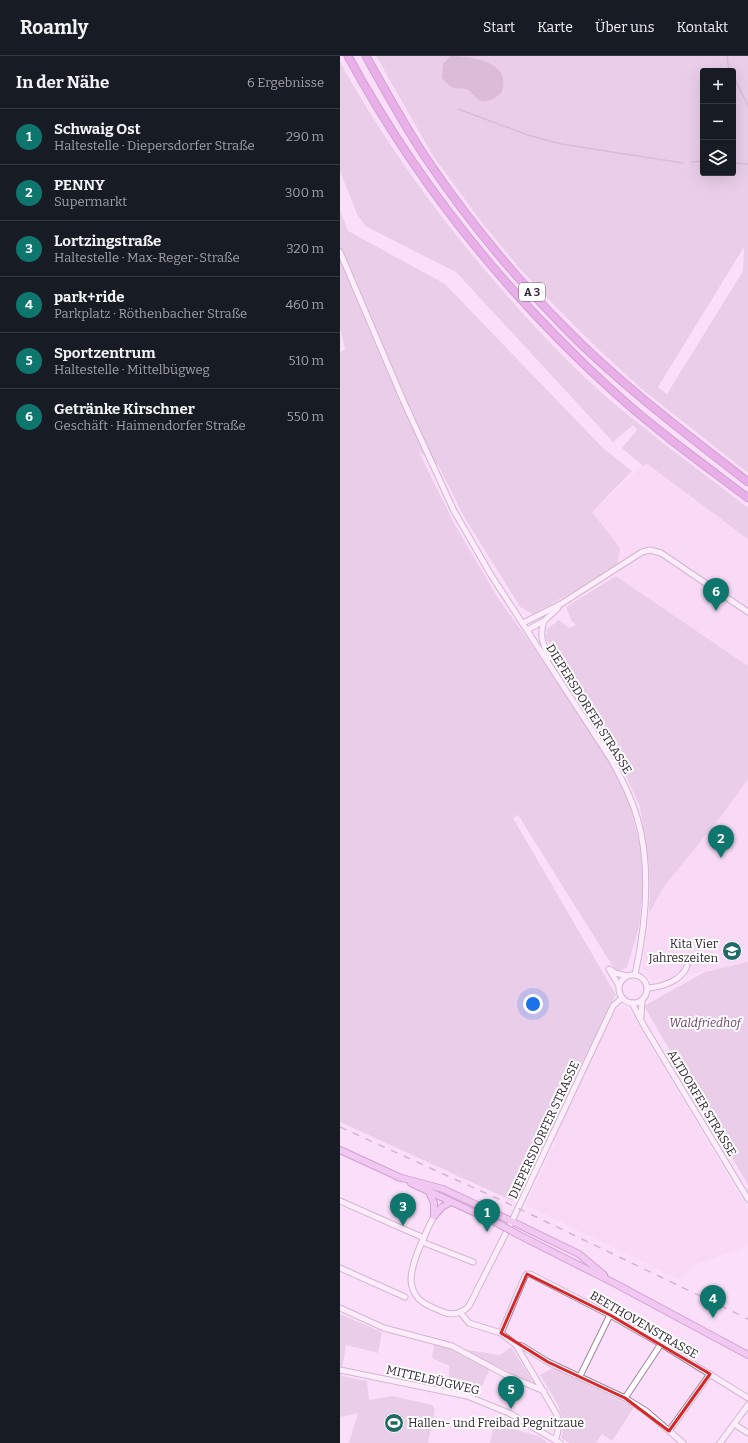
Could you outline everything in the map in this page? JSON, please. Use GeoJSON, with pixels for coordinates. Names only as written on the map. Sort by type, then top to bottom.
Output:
{"type":"FeatureCollection","features":[{"type":"Feature","properties":{"kind":"highway","name":"A 3"},"geometry":{"type":"LineString","coordinates":[[348,56],[370,96],[414,166],[462,231],[519,298],[558,339],[616,394],[648,421],[748,498]]}},
{"type":"Feature","properties":{"kind":"highway","name":"A 3"},"geometry":{"type":"LineString","coordinates":[[366,56],[403,122],[430,164],[473,222],[529,289],[566,329],[627,385],[657,411],[748,482]]}},
{"type":"Feature","properties":{"kind":"main road"},"geometry":{"type":"LineString","coordinates":[[340,1150],[495,1222],[614,1283],[748,1355]]}},
{"type":"Feature","properties":{"kind":"main road"},"geometry":{"type":"LineString","coordinates":[[398,1177],[443,1189],[512,1221],[579,1254],[614,1283]]}},
{"type":"Feature","properties":{"kind":"main road"},"geometry":{"type":"LineString","coordinates":[[429,1192],[434,1203],[434,1216]]}},
{"type":"Feature","properties":{"kind":"main road"},"geometry":{"type":"LineString","coordinates":[[434,1216],[442,1207],[451,1202]]}},
{"type":"Feature","properties":{"kind":"street","name":"DIEPERSDORFER STRASSE"},"geometry":{"type":"LineString","coordinates":[[340,252],[406,407],[454,511],[487,569],[612,761],[626,787],[637,817],[644,854],[646,879],[641,948],[635,975]]}},
{"type":"Feature","properties":{"kind":"street"},"geometry":{"type":"LineString","coordinates":[[523,623],[561,604],[642,552],[650,550],[660,553],[748,612]]}},
{"type":"Feature","properties":{"kind":"street"},"geometry":{"type":"LineString","coordinates":[[528,630],[544,621],[561,604]]}},
{"type":"Feature","properties":{"kind":"street"},"geometry":{"type":"LineString","coordinates":[[544,621],[541,631],[542,640],[551,667]]}},
{"type":"Feature","properties":{"kind":"street"},"geometry":{"type":"LineString","coordinates":[[648,988],[666,984],[680,977],[686,971],[687,966]]}},
{"type":"Feature","properties":{"kind":"street"},"geometry":{"type":"LineString","coordinates":[[608,968],[615,973],[627,976],[635,975],[644,979],[648,988],[645,997],[642,1000],[632,1003],[622,998],[619,986],[608,968]]}},
{"type":"Feature","properties":{"kind":"street"},"geometry":{"type":"LineString","coordinates":[[619,986],[627,976]]}},
{"type":"Feature","properties":{"kind":"street","name":"DIEPERSDORFER STRASSE"},"geometry":{"type":"LineString","coordinates":[[460,1312],[469,1306],[512,1221],[613,1006],[622,998]]}},
{"type":"Feature","properties":{"kind":"street","name":"ALTDORFER STRASSE"},"geometry":{"type":"LineString","coordinates":[[641,1018],[642,1000]]}},
{"type":"Feature","properties":{"kind":"street","name":"ALTDORFER STRASSE"},"geometry":{"type":"LineString","coordinates":[[632,1003],[644,1026],[748,1199]]}},
{"type":"Feature","properties":{"kind":"street"},"geometry":{"type":"LineString","coordinates":[[340,1201],[473,1262]]}},
{"type":"Feature","properties":{"kind":"street"},"geometry":{"type":"LineString","coordinates":[[434,1216],[423,1240],[412,1275],[411,1283],[416,1295],[425,1304],[445,1313],[460,1312],[469,1322],[501,1333],[516,1345],[544,1391],[557,1416],[559,1424],[557,1442]]}},
{"type":"Feature","properties":{"kind":"street"},"geometry":{"type":"LineString","coordinates":[[340,1268],[405,1297]]}},
{"type":"Feature","properties":{"kind":"street","name":"BEETHOVENSTRASSE"},"geometry":{"type":"LineString","coordinates":[[501,1333],[524,1276],[527,1274],[610,1314],[748,1398]]}},
{"type":"Feature","properties":{"kind":"street"},"geometry":{"type":"LineString","coordinates":[[340,1308],[384,1328],[452,1346],[504,1374],[544,1391]]}},
{"type":"Feature","properties":{"kind":"street"},"geometry":{"type":"LineString","coordinates":[[580,1376],[610,1314]]}},
{"type":"Feature","properties":{"kind":"street"},"geometry":{"type":"LineString","coordinates":[[625,1398],[661,1344]]}},
{"type":"Feature","properties":{"kind":"street"},"geometry":{"type":"LineString","coordinates":[[516,1345],[522,1346],[548,1362],[625,1398],[646,1411],[683,1443]]}},
{"type":"Feature","properties":{"kind":"street","name":"MITTELBÜGWEG"},"geometry":{"type":"LineString","coordinates":[[340,1370],[467,1396],[509,1413],[557,1442]]}},
{"type":"Feature","properties":{"kind":"street"},"geometry":{"type":"LineString","coordinates":[[668,1431],[710,1374]]}},
{"type":"Feature","properties":{"kind":"street"},"geometry":{"type":"LineString","coordinates":[[720,1443],[748,1406]]}},
{"type":"Feature","properties":{"kind":"street"},"geometry":{"type":"LineString","coordinates":[[734,1424],[748,1433]]}},
{"type":"Feature","properties":{"kind":"highlighted area"},"geometry":{"type":"Polygon","coordinates":[[[527,1274],[610,1315],[710,1374],[669,1431],[625,1398],[548,1362],[501,1333],[527,1274]]]}},
{"type":"Feature","properties":{"kind":"shaded area"},"geometry":{"type":"Polygon","coordinates":[[[450,56],[478,59],[497,68],[503,79],[502,91],[493,99],[481,101],[466,89],[451,87],[442,78],[443,64],[450,56]]]}},
{"type":"Feature","properties":{"kind":"shaded area"},"geometry":{"type":"Polygon","coordinates":[[[646,463],[748,539],[748,666],[617,577],[619,573],[617,566],[591,512],[646,463]]]}},
{"type":"Feature","properties":{"kind":"shaded area"},"geometry":{"type":"Polygon","coordinates":[[[748,779],[748,962],[654,982],[642,968],[649,914],[662,889],[722,815],[748,779]]]}},
{"type":"Feature","properties":{"kind":"shaded area"},"geometry":{"type":"Polygon","coordinates":[[[623,1007],[627,1009],[635,1018],[748,1210],[748,1246],[691,1266],[680,1280],[526,1205],[554,1145],[555,1134],[614,1012],[618,1008],[623,1007]]]}},
{"type":"Feature","properties":{"kind":"green space"},"geometry":{"type":"Polygon","coordinates":[[[376,56],[748,56],[748,473],[643,390],[598,349],[521,270],[483,224],[433,156],[376,56]],[[744,247],[658,387],[667,394],[743,271],[744,247]]]}},
{"type":"Feature","properties":{"kind":"green space"},"geometry":{"type":"Polygon","coordinates":[[[340,62],[372,117],[407,169],[485,270],[545,338],[593,385],[644,428],[748,508],[748,539],[646,463],[643,466],[622,448],[637,430],[633,425],[613,442],[456,272],[365,226],[357,214],[340,171],[340,62]]]}},
{"type":"Feature","properties":{"kind":"green space"},"geometry":{"type":"Polygon","coordinates":[[[340,210],[348,231],[445,284],[603,448],[632,471],[592,512],[620,548],[617,566],[533,614],[520,607],[463,515],[438,465],[419,452],[455,525],[498,598],[600,745],[629,802],[642,853],[642,898],[639,927],[627,967],[617,973],[518,815],[513,818],[616,995],[513,1201],[340,1122],[340,353],[345,349],[340,327],[340,210]]]}},
{"type":"Feature","properties":{"kind":"green space"},"geometry":{"type":"Polygon","coordinates":[[[614,577],[617,577],[748,666],[748,779],[722,815],[662,889],[649,914],[649,866],[640,807],[622,767],[556,662],[546,637],[547,629],[559,620],[569,628],[576,625],[571,620],[566,607],[614,577]]]}},
{"type":"Feature","properties":{"kind":"green space","name":"Waldfriedhof"},"geometry":{"type":"Polygon","coordinates":[[[748,962],[748,1185],[644,1006],[705,972],[748,962]]]}},
{"type":"Feature","properties":{"kind":"green space","name":"Hallen- und Freibad Pegnitzaue"},"geometry":{"type":"Polygon","coordinates":[[[340,1314],[382,1332],[378,1353],[346,1345],[341,1376],[367,1381],[369,1400],[393,1396],[432,1405],[435,1410],[428,1443],[349,1443],[358,1413],[340,1417],[340,1314]]]}},
{"type":"Feature","properties":{"kind":"green space"},"geometry":{"type":"Polygon","coordinates":[[[434,1345],[500,1355],[511,1347],[532,1380],[529,1382],[492,1364],[478,1395],[449,1388],[449,1366],[432,1358],[434,1345]]]}},
{"type":"Feature","properties":{"kind":"green space"},"geometry":{"type":"Polygon","coordinates":[[[553,1368],[634,1407],[612,1441],[602,1434],[596,1443],[569,1443],[561,1438],[563,1429],[561,1413],[554,1397],[540,1375],[553,1368]]]}},
{"type":"Feature","properties":{"kind":"green space"},"geometry":{"type":"Polygon","coordinates":[[[494,1424],[539,1436],[548,1443],[490,1443],[494,1424]]]}},
{"type":"Feature","properties":{"kind":"waterway"},"geometry":{"type":"LineString","coordinates":[[727,56],[730,68]]}},
{"type":"Feature","properties":{"kind":"waterway"},"geometry":{"type":"LineString","coordinates":[[736,81],[748,106]]}},
{"type":"Feature","properties":{"kind":"waterway"},"geometry":{"type":"LineString","coordinates":[[458,109],[528,135],[561,144],[683,163]]}},
{"type":"Feature","properties":{"kind":"waterway"},"geometry":{"type":"LineString","coordinates":[[691,162],[700,161]]}},
{"type":"Feature","properties":{"kind":"waterway"},"geometry":{"type":"LineString","coordinates":[[736,163],[748,164]]}},
{"type":"Feature","properties":{"kind":"railway"},"geometry":{"type":"LineString","coordinates":[[340,1127],[505,1202],[748,1319]]}},
{"type":"Feature","properties":{"kind":"place","name":"Getränke Kirschner"},"geometry":{"type":"Point","coordinates":[716,611]}},
{"type":"Feature","properties":{"kind":"place","name":"PENNY"},"geometry":{"type":"Point","coordinates":[721,858]}},
{"type":"Feature","properties":{"kind":"place","name":"Kita Vier Jahreszeiten"},"geometry":{"type":"Point","coordinates":[732,951]}},
{"type":"Feature","properties":{"kind":"place","name":"Lortzingstraße"},"geometry":{"type":"Point","coordinates":[403,1226]}},
{"type":"Feature","properties":{"kind":"place","name":"Schwaig Ost"},"geometry":{"type":"Point","coordinates":[487,1232]}},
{"type":"Feature","properties":{"kind":"place","name":"park+ride"},"geometry":{"type":"Point","coordinates":[713,1318]}},
{"type":"Feature","properties":{"kind":"place","name":"Sportzentrum"},"geometry":{"type":"Point","coordinates":[511,1409]}},
{"type":"Feature","properties":{"kind":"place","name":"Hallen- und Freibad Pegnitzaue"},"geometry":{"type":"Point","coordinates":[394,1423]}}]}
